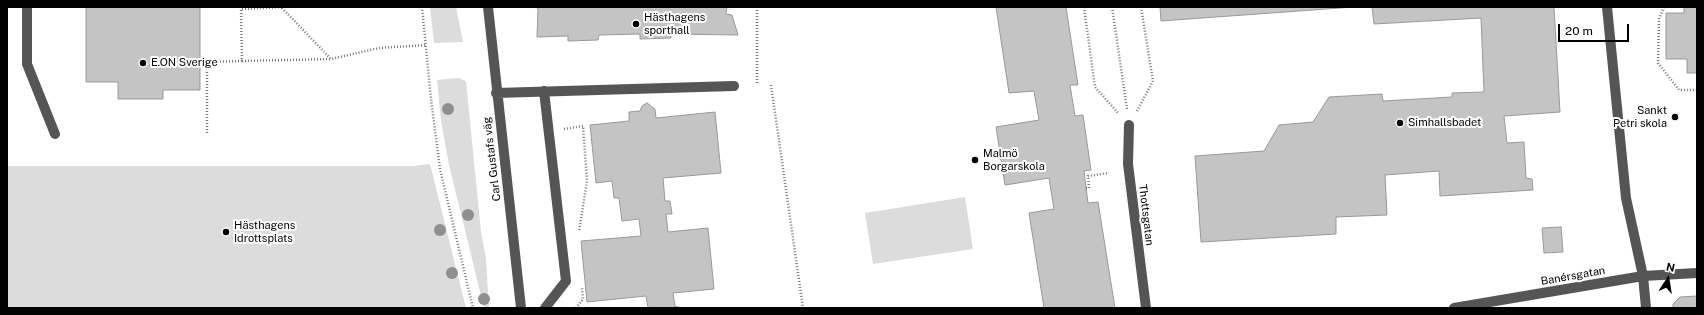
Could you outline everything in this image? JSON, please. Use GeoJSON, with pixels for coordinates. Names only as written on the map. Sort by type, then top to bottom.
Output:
{"type":"FeatureCollection","features":[{"type":"Feature","properties":{"kind":"street"},"geometry":{"type":"LineString","coordinates":[[27,7],[27,64],[55,134]]}},
{"type":"Feature","properties":{"kind":"street","name":"Carl Gustafs väg"},"geometry":{"type":"LineString","coordinates":[[488,7],[496,92],[521,308]]}},
{"type":"Feature","properties":{"kind":"street"},"geometry":{"type":"LineString","coordinates":[[1607,7],[1626,198],[1643,276],[1646,308]]}},
{"type":"Feature","properties":{"kind":"street"},"geometry":{"type":"LineString","coordinates":[[496,92],[734,86]]}},
{"type":"Feature","properties":{"kind":"street"},"geometry":{"type":"LineString","coordinates":[[544,91],[566,281],[545,308]]}},
{"type":"Feature","properties":{"kind":"street","name":"Thottsgatan"},"geometry":{"type":"LineString","coordinates":[[1129,125],[1128,164],[1146,308]]}},
{"type":"Feature","properties":{"kind":"street","name":"Banérsgatan"},"geometry":{"type":"LineString","coordinates":[[1454,308],[1643,276],[1697,273]]}},
{"type":"Feature","properties":{"kind":"path"},"geometry":{"type":"LineString","coordinates":[[242,61],[241,9],[283,7],[332,59]]}},
{"type":"Feature","properties":{"kind":"path"},"geometry":{"type":"LineString","coordinates":[[422,7],[430,99],[440,169],[473,308]]}},
{"type":"Feature","properties":{"kind":"path"},"geometry":{"type":"LineString","coordinates":[[757,7],[757,85]]}},
{"type":"Feature","properties":{"kind":"path"},"geometry":{"type":"LineString","coordinates":[[1084,7],[1095,86],[1129,125]]}},
{"type":"Feature","properties":{"kind":"path"},"geometry":{"type":"LineString","coordinates":[[1112,7],[1129,125]]}},
{"type":"Feature","properties":{"kind":"path"},"geometry":{"type":"LineString","coordinates":[[1129,125],[1152,81],[1141,7]]}},
{"type":"Feature","properties":{"kind":"path"},"geometry":{"type":"LineString","coordinates":[[1664,7],[1659,19],[1658,63],[1679,90],[1697,90]]}},
{"type":"Feature","properties":{"kind":"path"},"geometry":{"type":"LineString","coordinates":[[207,133],[207,62],[332,59],[379,48],[426,45]]}},
{"type":"Feature","properties":{"kind":"path"},"geometry":{"type":"LineString","coordinates":[[771,85],[802,308]]}},
{"type":"Feature","properties":{"kind":"path"},"geometry":{"type":"LineString","coordinates":[[548,131],[583,126],[587,181],[578,236]]}},
{"type":"Feature","properties":{"kind":"path"},"geometry":{"type":"LineString","coordinates":[[1086,188],[1089,188],[1088,176],[1109,173]]}},
{"type":"Feature","properties":{"kind":"path"},"geometry":{"type":"LineString","coordinates":[[576,308],[583,298],[581,283]]}},
{"type":"Feature","properties":{"kind":"shaded area"},"geometry":{"type":"Polygon","coordinates":[[[430,7],[456,7],[463,42],[434,43],[430,7]]]}},
{"type":"Feature","properties":{"kind":"shaded area"},"geometry":{"type":"Polygon","coordinates":[[[458,78],[466,81],[481,232],[486,259],[489,308],[484,308],[449,165],[441,121],[437,80],[458,78]]]}},
{"type":"Feature","properties":{"kind":"shaded area","name":"Hästhagens Idrottsplats"},"geometry":{"type":"Polygon","coordinates":[[[430,164],[466,308],[7,308],[7,166],[413,166],[430,164]]]}},
{"type":"Feature","properties":{"kind":"shaded area"},"geometry":{"type":"Polygon","coordinates":[[[965,197],[973,249],[873,264],[865,213],[965,197]]]}},
{"type":"Feature","properties":{"kind":"building","name":"E.ON Sverige"},"geometry":{"type":"Polygon","coordinates":[[[86,7],[200,7],[200,90],[163,90],[163,99],[118,99],[118,82],[86,82],[86,7]]]}},
{"type":"Feature","properties":{"kind":"building","name":"Hästhagens sporthall"},"geometry":{"type":"Polygon","coordinates":[[[531,7],[727,7],[726,14],[732,15],[738,35],[671,34],[671,38],[640,39],[640,34],[599,35],[598,40],[568,41],[568,36],[537,37],[538,8],[531,7]]]}},
{"type":"Feature","properties":{"kind":"building"},"geometry":{"type":"Polygon","coordinates":[[[996,7],[1066,7],[1078,85],[1070,85],[1075,116],[1083,115],[1091,170],[1084,171],[1088,203],[1098,202],[1115,308],[1044,308],[1029,213],[1054,209],[1049,178],[1005,185],[996,127],[1039,120],[1034,91],[1009,93],[996,7]]]}},
{"type":"Feature","properties":{"kind":"building"},"geometry":{"type":"Polygon","coordinates":[[[1160,7],[1354,7],[1161,21],[1160,7]]]}},
{"type":"Feature","properties":{"kind":"building","name":"Simhallsbadet"},"geometry":{"type":"Polygon","coordinates":[[[1372,7],[1554,7],[1560,112],[1504,116],[1507,143],[1524,142],[1526,178],[1532,179],[1533,190],[1440,196],[1439,171],[1385,175],[1387,215],[1336,217],[1336,234],[1201,242],[1195,156],[1264,151],[1279,125],[1313,122],[1329,97],[1382,94],[1383,101],[1452,97],[1452,93],[1484,92],[1481,18],[1374,24],[1372,7]]]}},
{"type":"Feature","properties":{"kind":"building"},"geometry":{"type":"Polygon","coordinates":[[[1684,7],[1697,7],[1697,73],[1687,73],[1687,59],[1666,59],[1666,13],[1684,13],[1684,7]]]}},
{"type":"Feature","properties":{"kind":"building"},"geometry":{"type":"Polygon","coordinates":[[[647,103],[655,109],[656,118],[715,112],[721,173],[663,178],[665,201],[670,201],[672,214],[666,214],[668,232],[708,228],[714,289],[673,293],[675,306],[681,308],[648,308],[646,296],[587,302],[581,241],[641,236],[639,219],[622,221],[619,198],[614,198],[612,181],[596,183],[590,125],[629,121],[629,112],[640,111],[642,106],[647,103]]]}},
{"type":"Feature","properties":{"kind":"building"},"geometry":{"type":"Polygon","coordinates":[[[1561,227],[1563,252],[1544,253],[1542,228],[1561,227]]]}},
{"type":"Feature","properties":{"kind":"building"},"geometry":{"type":"Polygon","coordinates":[[[1697,296],[1697,308],[1673,308],[1673,304],[1680,297],[1697,296]]]}},
{"type":"Feature","properties":{"kind":"place","name":"Hästhagens sporthall"},"geometry":{"type":"Point","coordinates":[636,24]}},
{"type":"Feature","properties":{"kind":"place","name":"E.ON Sverige"},"geometry":{"type":"Point","coordinates":[143,63]}},
{"type":"Feature","properties":{"kind":"place","name":"Sankt Petri skola"},"geometry":{"type":"Point","coordinates":[1675,117]}},
{"type":"Feature","properties":{"kind":"place","name":"Simhallsbadet"},"geometry":{"type":"Point","coordinates":[1400,123]}},
{"type":"Feature","properties":{"kind":"place","name":"Malmö Borgarskola"},"geometry":{"type":"Point","coordinates":[975,160]}},
{"type":"Feature","properties":{"kind":"place","name":"Hästhagens Idrottsplats"},"geometry":{"type":"Point","coordinates":[226,232]}}]}
